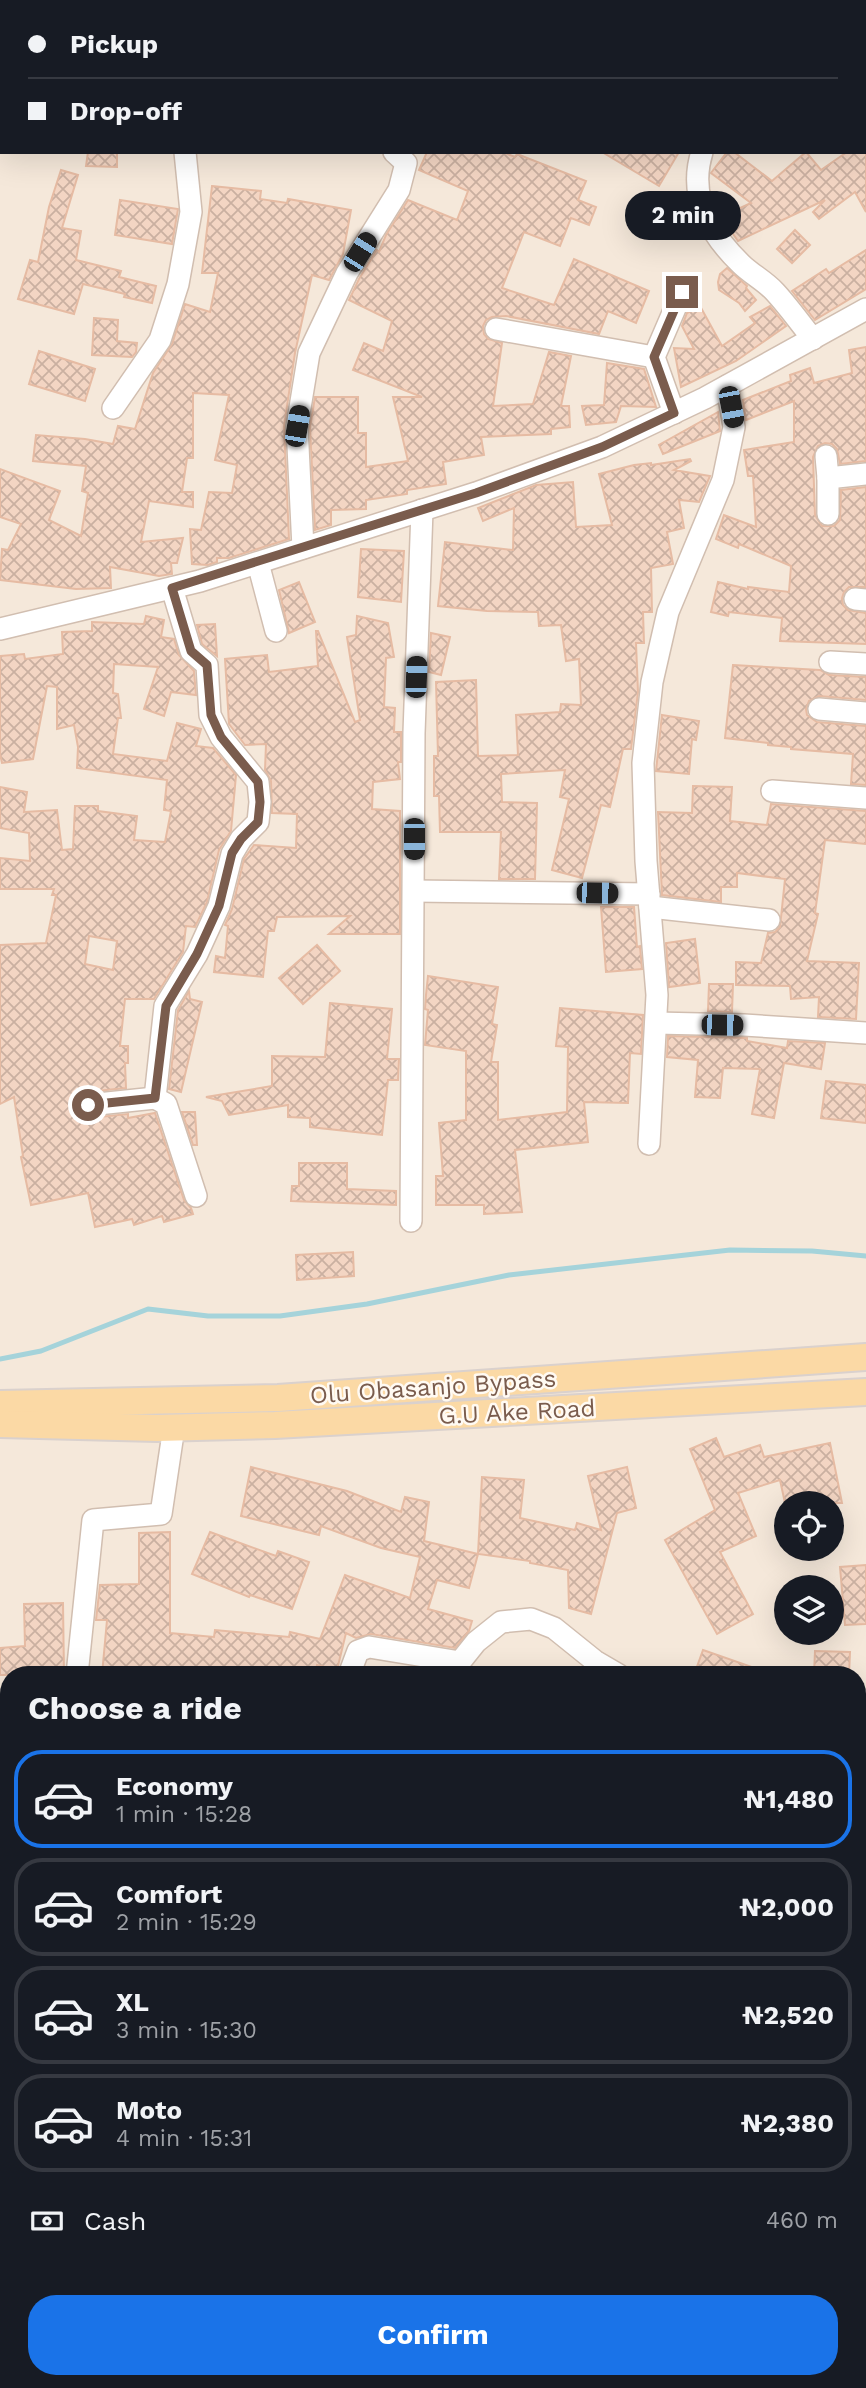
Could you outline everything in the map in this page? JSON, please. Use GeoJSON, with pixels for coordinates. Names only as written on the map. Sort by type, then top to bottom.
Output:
{"type":"FeatureCollection","features":[{"type":"Feature","properties":{"kind":"main road","name":"Olu Obasanjo Bypass"},"geometry":{"type":"LineString","coordinates":[[0,1404],[278,1398],[866,1357]]}},
{"type":"Feature","properties":{"kind":"main road","name":"G.U Ake Road"},"geometry":{"type":"LineString","coordinates":[[0,1424],[174,1427],[481,1415],[866,1392]]}},
{"type":"Feature","properties":{"kind":"street"},"geometry":{"type":"LineString","coordinates":[[113,408],[159,340],[178,284],[191,212],[186,154]]}},
{"type":"Feature","properties":{"kind":"street"},"geometry":{"type":"LineString","coordinates":[[303,548],[297,426],[309,353],[348,273],[400,190],[406,163],[396,154]]}},
{"type":"Feature","properties":{"kind":"street"},"geometry":{"type":"LineString","coordinates":[[701,154],[697,198],[716,236],[741,264],[774,290],[813,339]]}},
{"type":"Feature","properties":{"kind":"street"},"geometry":{"type":"LineString","coordinates":[[674,413],[654,357],[682,292]]}},
{"type":"Feature","properties":{"kind":"street"},"geometry":{"type":"LineString","coordinates":[[0,629],[172,588],[258,563],[476,493],[602,447],[727,386],[866,309]]}},
{"type":"Feature","properties":{"kind":"street"},"geometry":{"type":"LineString","coordinates":[[496,329],[654,357]]}},
{"type":"Feature","properties":{"kind":"street"},"geometry":{"type":"LineString","coordinates":[[649,1144],[657,995],[649,900],[643,763],[652,682],[668,612],[723,480],[734,427],[727,386]]}},
{"type":"Feature","properties":{"kind":"street"},"geometry":{"type":"LineString","coordinates":[[826,456],[828,514]]}},
{"type":"Feature","properties":{"kind":"street"},"geometry":{"type":"LineString","coordinates":[[828,478],[866,474]]}},
{"type":"Feature","properties":{"kind":"street"},"geometry":{"type":"LineString","coordinates":[[411,1221],[414,733],[422,510]]}},
{"type":"Feature","properties":{"kind":"street"},"geometry":{"type":"LineString","coordinates":[[258,563],[276,631]]}},
{"type":"Feature","properties":{"kind":"street"},"geometry":{"type":"LineString","coordinates":[[155,1098],[166,1006],[197,954],[219,906],[232,853],[241,839],[258,822],[260,802],[258,782],[221,737],[211,715],[207,665],[191,651],[172,588]]}},
{"type":"Feature","properties":{"kind":"street"},"geometry":{"type":"LineString","coordinates":[[830,662],[866,664]]}},
{"type":"Feature","properties":{"kind":"street"},"geometry":{"type":"LineString","coordinates":[[819,709],[866,713]]}},
{"type":"Feature","properties":{"kind":"street"},"geometry":{"type":"LineString","coordinates":[[772,791],[866,798]]}},
{"type":"Feature","properties":{"kind":"street"},"geometry":{"type":"LineString","coordinates":[[414,891],[649,900],[769,920]]}},
{"type":"Feature","properties":{"kind":"street"},"geometry":{"type":"LineString","coordinates":[[656,1024],[744,1025],[866,1033]]}},
{"type":"Feature","properties":{"kind":"street"},"geometry":{"type":"LineString","coordinates":[[88,1105],[155,1098],[166,1104],[196,1196]]}},
{"type":"Feature","properties":{"kind":"street"},"geometry":{"type":"LineString","coordinates":[[78,1666],[93,1520],[161,1514],[174,1427]]}},
{"type":"Feature","properties":{"kind":"street"},"geometry":{"type":"LineString","coordinates":[[460,1666],[476,1642],[501,1622],[531,1619],[555,1628],[604,1666]]}},
{"type":"Feature","properties":{"kind":"street"},"geometry":{"type":"LineString","coordinates":[[352,1666],[358,1651],[369,1647],[450,1666]]}},
{"type":"Feature","properties":{"kind":"shaded area"},"geometry":{"type":"Polygon","coordinates":[[[0,154],[866,154],[866,1666],[0,1666],[0,154]]]}},
{"type":"Feature","properties":{"kind":"building"},"geometry":{"type":"Polygon","coordinates":[[[88,154],[117,154],[117,167],[86,166],[88,154]]]}},
{"type":"Feature","properties":{"kind":"building"},"geometry":{"type":"Polygon","coordinates":[[[426,154],[508,154],[515,157],[517,154],[586,181],[578,200],[596,207],[589,225],[571,218],[560,246],[524,232],[502,288],[554,305],[574,259],[649,291],[636,323],[608,311],[599,334],[506,316],[486,320],[483,326],[484,334],[488,339],[502,343],[493,406],[533,404],[549,352],[571,356],[561,406],[569,406],[570,427],[551,429],[551,434],[481,437],[484,455],[443,462],[446,484],[407,490],[407,494],[366,500],[366,509],[331,510],[331,525],[315,530],[310,427],[315,397],[358,397],[358,433],[366,433],[366,467],[408,461],[393,397],[422,397],[353,370],[364,343],[383,351],[392,321],[349,300],[408,200],[457,220],[468,191],[419,170],[426,154]]]}},
{"type":"Feature","properties":{"kind":"building"},"geometry":{"type":"Polygon","coordinates":[[[605,154],[678,154],[659,186],[605,154]]]}},
{"type":"Feature","properties":{"kind":"building"},"geometry":{"type":"Polygon","coordinates":[[[725,154],[737,154],[772,181],[804,154],[808,154],[821,170],[844,154],[866,154],[866,212],[855,192],[819,219],[813,212],[825,200],[738,241],[721,217],[751,203],[711,173],[725,154]]]}},
{"type":"Feature","properties":{"kind":"building"},"geometry":{"type":"Polygon","coordinates":[[[61,170],[78,175],[62,228],[81,231],[76,260],[121,271],[119,277],[156,286],[152,303],[83,284],[74,314],[18,299],[30,260],[38,262],[49,207],[61,170]]]}},
{"type":"Feature","properties":{"kind":"building"},"geometry":{"type":"Polygon","coordinates":[[[212,186],[261,191],[260,199],[287,203],[288,199],[351,210],[343,254],[329,280],[312,275],[295,353],[284,426],[289,539],[229,558],[217,558],[217,562],[208,565],[192,564],[190,529],[201,530],[209,492],[232,493],[237,465],[215,460],[229,395],[193,393],[193,458],[187,458],[182,492],[193,492],[193,507],[149,501],[141,542],[183,538],[177,563],[171,563],[172,574],[159,576],[110,567],[111,588],[76,589],[0,580],[2,549],[8,550],[21,524],[0,517],[0,469],[60,491],[49,520],[81,536],[88,493],[82,491],[86,466],[33,461],[36,435],[113,444],[118,426],[135,429],[153,373],[172,344],[185,304],[210,312],[218,273],[202,273],[212,186]]]}},
{"type":"Feature","properties":{"kind":"building"},"geometry":{"type":"Polygon","coordinates":[[[120,200],[178,209],[172,244],[115,235],[120,200]]]}},
{"type":"Feature","properties":{"kind":"building"},"geometry":{"type":"Polygon","coordinates":[[[795,230],[810,245],[792,263],[777,249],[795,230]]]}},
{"type":"Feature","properties":{"kind":"building"},"geometry":{"type":"Polygon","coordinates":[[[866,250],[866,289],[815,320],[792,291],[826,269],[829,273],[866,250]]]}},
{"type":"Feature","properties":{"kind":"building"},"geometry":{"type":"Polygon","coordinates":[[[727,268],[747,286],[756,300],[745,311],[739,303],[719,290],[720,274],[727,268]]]}},
{"type":"Feature","properties":{"kind":"building"},"geometry":{"type":"Polygon","coordinates":[[[700,306],[722,346],[755,323],[750,317],[770,306],[786,326],[736,361],[681,387],[674,348],[694,349],[682,326],[687,313],[700,306]]]}},
{"type":"Feature","properties":{"kind":"building"},"geometry":{"type":"Polygon","coordinates":[[[94,318],[118,320],[117,341],[137,343],[132,357],[92,355],[94,318]]]}},
{"type":"Feature","properties":{"kind":"building"},"geometry":{"type":"Polygon","coordinates":[[[866,347],[866,461],[840,464],[837,449],[832,444],[825,443],[818,446],[813,457],[815,515],[822,526],[834,526],[840,520],[841,490],[866,487],[866,587],[849,587],[842,598],[843,605],[848,610],[866,613],[866,644],[780,641],[782,618],[729,612],[728,616],[711,612],[718,582],[748,589],[789,592],[791,566],[739,544],[738,548],[716,539],[724,515],[756,527],[753,476],[748,476],[744,450],[794,442],[794,401],[746,420],[743,400],[791,381],[790,375],[810,368],[814,383],[852,373],[849,350],[866,347]]]}},
{"type":"Feature","properties":{"kind":"building"},"geometry":{"type":"Polygon","coordinates":[[[39,351],[95,369],[85,401],[29,384],[39,351]]]}},
{"type":"Feature","properties":{"kind":"building"},"geometry":{"type":"Polygon","coordinates":[[[607,363],[644,369],[656,407],[621,406],[616,422],[586,425],[582,406],[604,405],[607,363]]]}},
{"type":"Feature","properties":{"kind":"building"},"geometry":{"type":"Polygon","coordinates":[[[718,412],[720,431],[663,454],[659,445],[718,412]]]}},
{"type":"Feature","properties":{"kind":"building"},"geometry":{"type":"Polygon","coordinates":[[[691,461],[674,470],[710,476],[699,502],[679,500],[684,528],[667,532],[673,564],[651,568],[652,612],[643,612],[644,643],[636,643],[638,692],[631,749],[623,749],[610,807],[601,805],[582,878],[552,870],[569,799],[560,797],[565,770],[501,774],[502,802],[537,803],[535,879],[499,879],[501,832],[440,832],[439,796],[434,796],[434,756],[438,756],[436,682],[476,680],[478,756],[518,755],[516,715],[560,712],[561,704],[581,705],[579,659],[566,661],[561,625],[539,626],[538,612],[438,606],[445,542],[513,550],[514,508],[483,521],[478,508],[536,485],[573,482],[576,527],[612,525],[599,474],[634,465],[691,461]]]}},
{"type":"Feature","properties":{"kind":"building"},"geometry":{"type":"Polygon","coordinates":[[[361,549],[404,551],[401,602],[358,597],[361,549]]]}},
{"type":"Feature","properties":{"kind":"building"},"geometry":{"type":"Polygon","coordinates":[[[299,582],[315,622],[289,633],[279,590],[299,582]]]}},
{"type":"Feature","properties":{"kind":"building"},"geometry":{"type":"Polygon","coordinates":[[[146,616],[164,620],[161,637],[174,639],[179,655],[194,671],[196,695],[171,692],[164,716],[144,709],[158,667],[114,664],[113,693],[118,694],[121,718],[118,718],[113,754],[167,761],[177,723],[201,729],[196,746],[213,748],[236,775],[231,831],[219,850],[207,902],[195,927],[186,926],[183,952],[154,999],[125,999],[120,1046],[128,1046],[128,1063],[125,1063],[126,1088],[86,1092],[76,1099],[75,1106],[78,1113],[89,1118],[128,1114],[128,1118],[155,1113],[184,1200],[193,1214],[164,1222],[162,1216],[134,1225],[132,1219],[95,1227],[88,1193],[31,1205],[21,1157],[23,1156],[14,1097],[0,1104],[0,945],[46,943],[56,895],[52,895],[54,889],[0,889],[0,858],[30,861],[29,833],[0,828],[0,787],[27,792],[24,812],[57,810],[62,850],[73,849],[75,806],[98,806],[98,811],[137,816],[134,840],[165,842],[171,811],[164,810],[167,780],[77,768],[78,747],[74,725],[57,729],[57,687],[47,686],[33,759],[2,763],[0,656],[24,654],[25,659],[63,654],[62,632],[92,631],[92,622],[144,624],[146,616]],[[89,936],[85,964],[113,970],[117,941],[89,936]]]}},
{"type":"Feature","properties":{"kind":"building"},"geometry":{"type":"Polygon","coordinates":[[[357,616],[388,623],[394,657],[386,658],[384,707],[395,708],[394,732],[401,732],[401,762],[398,762],[400,779],[373,782],[372,809],[400,811],[400,934],[329,934],[350,916],[277,917],[274,931],[268,931],[263,977],[214,972],[216,956],[225,958],[228,926],[225,925],[232,909],[244,859],[254,845],[296,848],[297,814],[272,813],[271,781],[265,770],[266,744],[245,745],[229,724],[225,659],[267,655],[269,672],[318,666],[318,631],[355,722],[360,720],[347,637],[356,635],[357,616]]]}},
{"type":"Feature","properties":{"kind":"building"},"geometry":{"type":"Polygon","coordinates":[[[215,624],[217,656],[202,644],[197,625],[215,624]]]}},
{"type":"Feature","properties":{"kind":"building"},"geometry":{"type":"Polygon","coordinates":[[[431,633],[450,637],[441,675],[429,672],[431,633]]]}},
{"type":"Feature","properties":{"kind":"building"},"geometry":{"type":"Polygon","coordinates":[[[733,665],[820,670],[829,675],[866,677],[866,700],[819,696],[809,701],[806,709],[807,715],[817,722],[866,726],[866,785],[851,784],[853,754],[791,749],[768,743],[725,738],[733,665]]]}},
{"type":"Feature","properties":{"kind":"building"},"geometry":{"type":"Polygon","coordinates":[[[662,715],[699,721],[696,740],[692,739],[689,774],[656,771],[662,715]]]}},
{"type":"Feature","properties":{"kind":"building"},"geometry":{"type":"Polygon","coordinates":[[[693,786],[732,787],[730,821],[767,825],[771,804],[866,811],[866,844],[825,840],[815,913],[818,914],[807,961],[859,963],[856,1019],[818,1017],[819,997],[791,999],[790,986],[736,985],[736,962],[761,963],[768,933],[775,932],[780,927],[785,879],[737,873],[737,887],[721,887],[721,902],[662,895],[658,812],[692,813],[693,786]]]}},
{"type":"Feature","properties":{"kind":"building"},"geometry":{"type":"Polygon","coordinates":[[[601,907],[634,907],[637,947],[640,946],[642,969],[606,972],[601,907]]]}},
{"type":"Feature","properties":{"kind":"building"},"geometry":{"type":"Polygon","coordinates":[[[695,939],[700,983],[669,987],[666,943],[695,939]]]}},
{"type":"Feature","properties":{"kind":"building"},"geometry":{"type":"Polygon","coordinates":[[[317,945],[340,971],[303,1004],[279,978],[317,945]]]}},
{"type":"Feature","properties":{"kind":"building"},"geometry":{"type":"Polygon","coordinates":[[[428,976],[498,987],[492,1024],[497,1025],[491,1062],[498,1062],[498,1120],[567,1112],[568,1047],[556,1046],[560,1008],[643,1015],[641,1054],[630,1053],[628,1103],[584,1102],[588,1142],[515,1150],[522,1212],[484,1214],[484,1205],[436,1205],[436,1176],[443,1176],[439,1123],[466,1120],[466,1051],[425,1045],[428,976]]]}},
{"type":"Feature","properties":{"kind":"building"},"geometry":{"type":"Polygon","coordinates":[[[709,984],[733,984],[732,1012],[708,1011],[709,984]]]}},
{"type":"Feature","properties":{"kind":"building"},"geometry":{"type":"Polygon","coordinates":[[[189,991],[190,999],[202,1002],[181,1092],[169,1089],[178,1010],[189,991]]]}},
{"type":"Feature","properties":{"kind":"building"},"geometry":{"type":"Polygon","coordinates":[[[330,1003],[392,1009],[387,1059],[399,1059],[398,1080],[388,1080],[382,1135],[310,1127],[310,1118],[288,1117],[288,1105],[229,1115],[222,1101],[206,1097],[272,1086],[272,1056],[325,1057],[330,1003]]]}},
{"type":"Feature","properties":{"kind":"building"},"geometry":{"type":"Polygon","coordinates":[[[668,1036],[747,1038],[747,1041],[787,1048],[788,1041],[825,1043],[821,1069],[784,1063],[774,1118],[752,1114],[760,1069],[723,1068],[720,1098],[695,1097],[698,1060],[667,1057],[668,1036]]]}},
{"type":"Feature","properties":{"kind":"building"},"geometry":{"type":"Polygon","coordinates":[[[826,1081],[866,1085],[866,1123],[821,1118],[826,1081]]]}},
{"type":"Feature","properties":{"kind":"building"},"geometry":{"type":"Polygon","coordinates":[[[182,1112],[195,1112],[197,1145],[193,1145],[182,1112]]]}},
{"type":"Feature","properties":{"kind":"building"},"geometry":{"type":"Polygon","coordinates":[[[299,1163],[347,1163],[347,1189],[396,1191],[396,1205],[291,1201],[292,1186],[299,1186],[299,1163]]]}},
{"type":"Feature","properties":{"kind":"building"},"geometry":{"type":"Polygon","coordinates":[[[353,1252],[354,1276],[297,1280],[296,1255],[353,1252]]]}},
{"type":"Feature","properties":{"kind":"building"},"geometry":{"type":"Polygon","coordinates":[[[716,1438],[724,1457],[760,1445],[764,1457],[830,1443],[840,1491],[782,1491],[780,1480],[738,1493],[756,1536],[720,1552],[753,1614],[717,1634],[665,1540],[715,1510],[690,1449],[716,1438]]]}},
{"type":"Feature","properties":{"kind":"building"},"geometry":{"type":"Polygon","coordinates":[[[251,1467],[347,1491],[401,1512],[405,1497],[429,1502],[424,1541],[478,1554],[469,1588],[437,1580],[428,1609],[472,1621],[469,1631],[455,1648],[371,1634],[356,1638],[346,1633],[338,1666],[103,1666],[107,1620],[96,1620],[100,1585],[139,1584],[139,1533],[170,1532],[170,1633],[214,1637],[215,1630],[289,1637],[290,1632],[320,1639],[345,1575],[410,1598],[420,1557],[381,1548],[321,1526],[319,1535],[241,1516],[251,1467]]]}},
{"type":"Feature","properties":{"kind":"building"},"geometry":{"type":"Polygon","coordinates":[[[627,1467],[636,1508],[617,1513],[591,1614],[569,1608],[568,1570],[530,1561],[478,1554],[482,1477],[524,1480],[520,1518],[575,1530],[577,1523],[601,1530],[588,1476],[627,1467]]]}},
{"type":"Feature","properties":{"kind":"building"},"geometry":{"type":"Polygon","coordinates":[[[210,1532],[276,1556],[278,1551],[309,1562],[292,1609],[250,1595],[249,1597],[192,1574],[210,1532]]]}},
{"type":"Feature","properties":{"kind":"building"},"geometry":{"type":"Polygon","coordinates":[[[866,1565],[866,1624],[845,1625],[844,1575],[841,1575],[840,1567],[866,1565]]]}},
{"type":"Feature","properties":{"kind":"building"},"geometry":{"type":"Polygon","coordinates":[[[63,1603],[64,1666],[0,1666],[0,1648],[25,1646],[24,1604],[63,1603]]]}},
{"type":"Feature","properties":{"kind":"building"},"geometry":{"type":"Polygon","coordinates":[[[703,1650],[749,1666],[697,1666],[703,1650]]]}},
{"type":"Feature","properties":{"kind":"building"},"geometry":{"type":"Polygon","coordinates":[[[815,1651],[850,1652],[849,1666],[814,1666],[815,1651]]]}},
{"type":"Feature","properties":{"kind":"waterway"},"geometry":{"type":"LineString","coordinates":[[0,1359],[41,1351],[148,1309],[208,1316],[280,1316],[367,1304],[509,1275],[730,1250],[812,1251],[866,1256]]}},
{"type":"Feature","properties":{"kind":"route"},"geometry":{"type":"LineString","coordinates":[[88,1105],[155,1098],[166,1006],[197,954],[219,906],[232,853],[241,839],[258,822],[258,782],[221,737],[211,715],[207,665],[191,651],[172,588],[476,493],[602,447],[674,413],[654,357],[682,292]]}}]}
